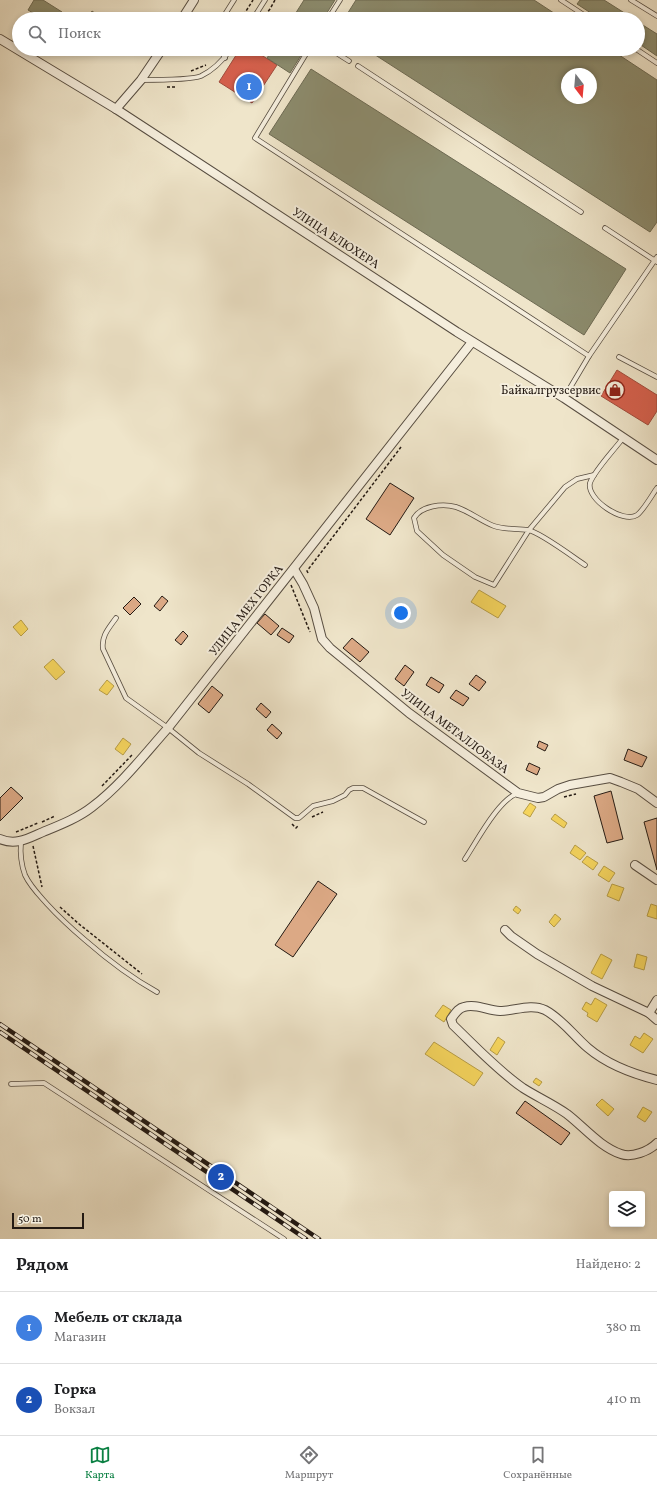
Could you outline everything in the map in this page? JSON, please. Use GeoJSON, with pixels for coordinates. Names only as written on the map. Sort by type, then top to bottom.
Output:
{"type":"FeatureCollection","features":[{"type":"Feature","properties":{"kind":"street"},"geometry":{"type":"LineString","coordinates":[[186,12],[194,0]]}},
{"type":"Feature","properties":{"kind":"street","name":"УЛИЦА БЛЮХЕРА"},"geometry":{"type":"LineString","coordinates":[[0,38],[12,45]]}},
{"type":"Feature","properties":{"kind":"street","name":"УЛИЦА БЛЮХЕРА"},"geometry":{"type":"LineString","coordinates":[[30,56],[116,108],[472,342],[564,398],[657,460]]}},
{"type":"Feature","properties":{"kind":"street"},"geometry":{"type":"LineString","coordinates":[[116,108],[142,80],[157,56]]}},
{"type":"Feature","properties":{"kind":"street","name":"УЛИЦА МЕХ ГОРКА"},"geometry":{"type":"LineString","coordinates":[[21,842],[58,826],[91,808],[117,786],[168,728],[472,342]]}},
{"type":"Feature","properties":{"kind":"street","name":"УЛИЦА МЕТАЛЛОБАЗА"},"geometry":{"type":"LineString","coordinates":[[294,569],[304,584],[314,608],[322,639],[330,648],[409,713],[518,792],[538,798],[544,797],[558,789],[570,785],[610,778],[638,789],[657,803]]}},
{"type":"Feature","properties":{"kind":"street"},"geometry":{"type":"LineString","coordinates":[[0,839],[12,842],[21,842]]}},
{"type":"Feature","properties":{"kind":"street"},"geometry":{"type":"LineString","coordinates":[[635,865],[657,880]]}},
{"type":"Feature","properties":{"kind":"street"},"geometry":{"type":"LineString","coordinates":[[505,930],[537,954],[592,986],[649,1013],[657,1020]]}},
{"type":"Feature","properties":{"kind":"street"},"geometry":{"type":"LineString","coordinates":[[649,1013],[657,1000]]}},
{"type":"Feature","properties":{"kind":"street"},"geometry":{"type":"LineString","coordinates":[[657,1080],[632,1073],[616,1066],[590,1049],[559,1020],[544,1010],[533,1007],[509,1011],[492,1011],[475,1006],[469,1006],[459,1009],[452,1019],[452,1025],[504,1074],[523,1088],[566,1114],[603,1144],[621,1154],[635,1154],[651,1148],[657,1143]]}},
{"type":"Feature","properties":{"kind":"lane"},"geometry":{"type":"LineString","coordinates":[[226,12],[234,0]]}},
{"type":"Feature","properties":{"kind":"lane"},"geometry":{"type":"LineString","coordinates":[[257,12],[265,0]]}},
{"type":"Feature","properties":{"kind":"lane"},"geometry":{"type":"LineString","coordinates":[[332,12],[340,0]]}},
{"type":"Feature","properties":{"kind":"lane"},"geometry":{"type":"LineString","coordinates":[[562,0],[580,12]]}},
{"type":"Feature","properties":{"kind":"lane"},"geometry":{"type":"LineString","coordinates":[[631,0],[657,16]]}},
{"type":"Feature","properties":{"kind":"lane"},"geometry":{"type":"LineString","coordinates":[[645,55],[657,63]]}},
{"type":"Feature","properties":{"kind":"lane"},"geometry":{"type":"LineString","coordinates":[[305,56],[255,138],[589,356]]}},
{"type":"Feature","properties":{"kind":"lane"},"geometry":{"type":"LineString","coordinates":[[341,56],[349,61]]}},
{"type":"Feature","properties":{"kind":"lane"},"geometry":{"type":"LineString","coordinates":[[142,80],[200,77],[213,69],[225,58]]}},
{"type":"Feature","properties":{"kind":"lane"},"geometry":{"type":"LineString","coordinates":[[358,66],[581,212]]}},
{"type":"Feature","properties":{"kind":"lane"},"geometry":{"type":"LineString","coordinates":[[564,398],[589,356],[656,260],[605,228]]}},
{"type":"Feature","properties":{"kind":"lane"},"geometry":{"type":"LineString","coordinates":[[619,356],[657,377]]}},
{"type":"Feature","properties":{"kind":"lane"},"geometry":{"type":"LineString","coordinates":[[623,438],[594,475],[590,483],[590,490],[593,497],[612,511],[627,518],[637,515],[657,488]]}},
{"type":"Feature","properties":{"kind":"lane"},"geometry":{"type":"LineString","coordinates":[[585,565],[542,536],[529,530],[495,526],[456,507],[429,507],[418,512],[414,518],[417,531],[443,555],[475,577],[494,585],[529,530],[565,487],[577,480],[594,475]]}},
{"type":"Feature","properties":{"kind":"lane"},"geometry":{"type":"LineString","coordinates":[[116,618],[104,634],[102,642],[103,649],[113,673],[126,698],[168,728],[199,753],[266,796],[295,818],[299,818],[313,806],[345,795],[349,790],[357,787],[363,788],[424,822]]}},
{"type":"Feature","properties":{"kind":"lane"},"geometry":{"type":"LineString","coordinates":[[465,859],[499,807],[512,795],[518,792]]}},
{"type":"Feature","properties":{"kind":"lane"},"geometry":{"type":"LineString","coordinates":[[21,842],[21,857],[26,877],[37,893],[54,912],[115,966],[157,992]]}},
{"type":"Feature","properties":{"kind":"lane"},"geometry":{"type":"LineString","coordinates":[[11,1084],[44,1083],[284,1239]]}},
{"type":"Feature","properties":{"kind":"path"},"geometry":{"type":"LineString","coordinates":[[246,12],[253,0]]}},
{"type":"Feature","properties":{"kind":"path"},"geometry":{"type":"LineString","coordinates":[[268,12],[275,0]]}},
{"type":"Feature","properties":{"kind":"path"},"geometry":{"type":"LineString","coordinates":[[191,71],[210,63]]}},
{"type":"Feature","properties":{"kind":"path"},"geometry":{"type":"LineString","coordinates":[[309,578],[307,571],[403,445]]}},
{"type":"Feature","properties":{"kind":"path"},"geometry":{"type":"LineString","coordinates":[[291,583],[311,632]]}},
{"type":"Feature","properties":{"kind":"path"},"geometry":{"type":"LineString","coordinates":[[101,788],[132,754]]}},
{"type":"Feature","properties":{"kind":"path"},"geometry":{"type":"LineString","coordinates":[[564,797],[578,793]]}},
{"type":"Feature","properties":{"kind":"path"},"geometry":{"type":"LineString","coordinates":[[309,818],[327,809]]}},
{"type":"Feature","properties":{"kind":"path"},"geometry":{"type":"LineString","coordinates":[[15,832],[58,815]]}},
{"type":"Feature","properties":{"kind":"path"},"geometry":{"type":"LineString","coordinates":[[291,823],[296,828],[300,824]]}},
{"type":"Feature","properties":{"kind":"building: Жильё"},"geometry":{"type":"Polygon","coordinates":[[[479,590],[506,606],[498,618],[471,602],[479,590]]]}},
{"type":"Feature","properties":{"kind":"building: Жильё"},"geometry":{"type":"Polygon","coordinates":[[[21,620],[28,629],[21,636],[13,627],[21,620]]]}},
{"type":"Feature","properties":{"kind":"building: Жильё"},"geometry":{"type":"Polygon","coordinates":[[[53,659],[65,672],[56,680],[44,667],[53,659]]]}},
{"type":"Feature","properties":{"kind":"building: Жильё"},"geometry":{"type":"Polygon","coordinates":[[[107,680],[114,686],[107,695],[99,690],[107,680]]]}},
{"type":"Feature","properties":{"kind":"building: Жильё"},"geometry":{"type":"Polygon","coordinates":[[[123,738],[131,744],[123,755],[115,749],[123,738]]]}},
{"type":"Feature","properties":{"kind":"building: Жильё"},"geometry":{"type":"Polygon","coordinates":[[[530,803],[536,807],[530,817],[523,813],[530,803]]]}},
{"type":"Feature","properties":{"kind":"building: Жильё"},"geometry":{"type":"Polygon","coordinates":[[[555,814],[567,823],[564,828],[551,819],[555,814]]]}},
{"type":"Feature","properties":{"kind":"building: Жильё"},"geometry":{"type":"Polygon","coordinates":[[[575,845],[586,853],[580,860],[570,853],[575,845]]]}},
{"type":"Feature","properties":{"kind":"building: Жильё"},"geometry":{"type":"Polygon","coordinates":[[[587,856],[598,863],[593,870],[582,862],[587,856]]]}},
{"type":"Feature","properties":{"kind":"building: Жильё"},"geometry":{"type":"Polygon","coordinates":[[[604,866],[615,873],[609,882],[598,875],[604,866]]]}},
{"type":"Feature","properties":{"kind":"building: Жильё"},"geometry":{"type":"Polygon","coordinates":[[[612,884],[624,888],[619,901],[607,896],[612,884]]]}},
{"type":"Feature","properties":{"kind":"building: Жильё"},"geometry":{"type":"Polygon","coordinates":[[[651,904],[657,906],[657,919],[647,916],[651,904]]]}},
{"type":"Feature","properties":{"kind":"building: Жильё"},"geometry":{"type":"Polygon","coordinates":[[[516,906],[521,910],[518,914],[513,910],[516,906]]]}},
{"type":"Feature","properties":{"kind":"building: Жильё"},"geometry":{"type":"Polygon","coordinates":[[[555,914],[561,919],[554,927],[549,922],[555,914]]]}},
{"type":"Feature","properties":{"kind":"building: Жильё"},"geometry":{"type":"Polygon","coordinates":[[[601,954],[612,960],[602,979],[591,973],[601,954]]]}},
{"type":"Feature","properties":{"kind":"building: Жильё"},"geometry":{"type":"Polygon","coordinates":[[[637,954],[647,957],[644,970],[634,967],[637,954]]]}},
{"type":"Feature","properties":{"kind":"building: Жильё"},"geometry":{"type":"Polygon","coordinates":[[[595,998],[607,1005],[597,1022],[587,1016],[588,1013],[582,1009],[586,1002],[591,1005],[595,998]]]}},
{"type":"Feature","properties":{"kind":"building: Жильё"},"geometry":{"type":"Polygon","coordinates":[[[443,1005],[451,1010],[444,1022],[435,1016],[443,1005]]]}},
{"type":"Feature","properties":{"kind":"building: Жильё"},"geometry":{"type":"Polygon","coordinates":[[[644,1033],[653,1039],[643,1053],[630,1045],[635,1036],[640,1039],[644,1033]]]}},
{"type":"Feature","properties":{"kind":"building: Жильё"},"geometry":{"type":"Polygon","coordinates":[[[498,1037],[505,1042],[497,1055],[490,1050],[498,1037]]]}},
{"type":"Feature","properties":{"kind":"building: Жильё"},"geometry":{"type":"Polygon","coordinates":[[[434,1042],[483,1073],[474,1086],[425,1054],[434,1042]]]}},
{"type":"Feature","properties":{"kind":"building: Жильё"},"geometry":{"type":"Polygon","coordinates":[[[536,1078],[542,1082],[539,1086],[533,1082],[536,1078]]]}},
{"type":"Feature","properties":{"kind":"building: Жильё"},"geometry":{"type":"Polygon","coordinates":[[[602,1099],[614,1109],[608,1116],[596,1105],[602,1099]]]}},
{"type":"Feature","properties":{"kind":"building: Жильё"},"geometry":{"type":"Polygon","coordinates":[[[643,1107],[652,1112],[645,1122],[637,1117],[643,1107]]]}},
{"type":"Feature","properties":{"kind":"building: Торговля"},"geometry":{"type":"Polygon","coordinates":[[[236,56],[263,56],[277,65],[252,103],[219,82],[236,56]]]}},
{"type":"Feature","properties":{"kind":"building: Торговля"},"geometry":{"type":"Polygon","coordinates":[[[617,370],[657,395],[657,411],[648,425],[601,396],[617,370]]]}},
{"type":"Feature","properties":{"kind":"building: Промзона"},"geometry":{"type":"Polygon","coordinates":[[[34,0],[43,0],[62,12],[31,12],[28,10],[34,0]]]}},
{"type":"Feature","properties":{"kind":"building: Промзона"},"geometry":{"type":"Polygon","coordinates":[[[304,0],[335,0],[327,12],[296,12],[304,0]]]}},
{"type":"Feature","properties":{"kind":"building: Промзона"},"geometry":{"type":"Polygon","coordinates":[[[356,0],[534,0],[552,12],[348,12],[356,0]]]}},
{"type":"Feature","properties":{"kind":"building: Промзона"},"geometry":{"type":"Polygon","coordinates":[[[580,0],[604,0],[623,12],[589,12],[577,4],[580,0]]]}},
{"type":"Feature","properties":{"kind":"building: Промзона"},"geometry":{"type":"Polygon","coordinates":[[[645,26],[657,34],[657,56],[645,48],[645,26]]]}},
{"type":"Feature","properties":{"kind":"building: Промзона"},"geometry":{"type":"Polygon","coordinates":[[[268,56],[301,56],[290,73],[267,58],[268,56]]]}},
{"type":"Feature","properties":{"kind":"building: Промзона"},"geometry":{"type":"Polygon","coordinates":[[[377,56],[621,56],[657,80],[657,222],[650,232],[377,56]]]}},
{"type":"Feature","properties":{"kind":"building: Промзона"},"geometry":{"type":"Polygon","coordinates":[[[311,69],[626,269],[584,335],[269,134],[311,69]]]}},
{"type":"Feature","properties":{"kind":"building: Прочее"},"geometry":{"type":"Polygon","coordinates":[[[390,483],[414,498],[390,535],[366,519],[390,483]]]}},
{"type":"Feature","properties":{"kind":"building: Прочее"},"geometry":{"type":"Polygon","coordinates":[[[162,596],[168,601],[160,611],[154,606],[162,596]]]}},
{"type":"Feature","properties":{"kind":"building: Прочее"},"geometry":{"type":"Polygon","coordinates":[[[134,597],[141,604],[130,615],[123,608],[134,597]]]}},
{"type":"Feature","properties":{"kind":"building: Прочее"},"geometry":{"type":"Polygon","coordinates":[[[265,614],[279,626],[271,635],[257,623],[265,614]]]}},
{"type":"Feature","properties":{"kind":"building: Прочее"},"geometry":{"type":"Polygon","coordinates":[[[282,628],[294,636],[289,643],[277,635],[282,628]]]}},
{"type":"Feature","properties":{"kind":"building: Прочее"},"geometry":{"type":"Polygon","coordinates":[[[183,631],[188,636],[181,645],[175,640],[183,631]]]}},
{"type":"Feature","properties":{"kind":"building: Прочее"},"geometry":{"type":"Polygon","coordinates":[[[352,638],[369,652],[360,662],[343,648],[352,638]]]}},
{"type":"Feature","properties":{"kind":"building: Прочее"},"geometry":{"type":"Polygon","coordinates":[[[405,665],[414,672],[404,686],[395,679],[405,665]]]}},
{"type":"Feature","properties":{"kind":"building: Прочее"},"geometry":{"type":"Polygon","coordinates":[[[476,675],[486,682],[479,691],[469,684],[476,675]]]}},
{"type":"Feature","properties":{"kind":"building: Прочее"},"geometry":{"type":"Polygon","coordinates":[[[431,677],[444,685],[439,693],[426,685],[431,677]]]}},
{"type":"Feature","properties":{"kind":"building: Прочее"},"geometry":{"type":"Polygon","coordinates":[[[212,686],[223,695],[209,713],[198,704],[212,686]]]}},
{"type":"Feature","properties":{"kind":"building: Прочее"},"geometry":{"type":"Polygon","coordinates":[[[456,690],[469,698],[463,706],[450,698],[456,690]]]}},
{"type":"Feature","properties":{"kind":"building: Прочее"},"geometry":{"type":"Polygon","coordinates":[[[261,703],[271,712],[266,718],[256,709],[261,703]]]}},
{"type":"Feature","properties":{"kind":"building: Прочее"},"geometry":{"type":"Polygon","coordinates":[[[272,724],[282,733],[277,739],[267,730],[272,724]]]}},
{"type":"Feature","properties":{"kind":"building: Прочее"},"geometry":{"type":"Polygon","coordinates":[[[539,741],[548,745],[545,751],[537,747],[539,741]]]}},
{"type":"Feature","properties":{"kind":"building: Прочее"},"geometry":{"type":"Polygon","coordinates":[[[628,749],[647,757],[642,767],[624,760],[628,749]]]}},
{"type":"Feature","properties":{"kind":"building: Прочее"},"geometry":{"type":"Polygon","coordinates":[[[529,763],[540,768],[537,775],[526,770],[529,763]]]}},
{"type":"Feature","properties":{"kind":"building: Прочее"},"geometry":{"type":"Polygon","coordinates":[[[11,787],[23,798],[0,821],[0,798],[11,787]]]}},
{"type":"Feature","properties":{"kind":"building: Прочее"},"geometry":{"type":"Polygon","coordinates":[[[611,791],[623,839],[607,843],[594,796],[611,791]]]}},
{"type":"Feature","properties":{"kind":"building: Прочее"},"geometry":{"type":"Polygon","coordinates":[[[657,818],[657,870],[644,822],[657,818]]]}},
{"type":"Feature","properties":{"kind":"building: Прочее"},"geometry":{"type":"Polygon","coordinates":[[[318,881],[337,894],[293,957],[275,945],[318,881]]]}},
{"type":"Feature","properties":{"kind":"building: Прочее"},"geometry":{"type":"Polygon","coordinates":[[[525,1101],[570,1133],[561,1145],[516,1113],[525,1101]]]}},
{"type":"Feature","properties":{"kind":"railway"},"geometry":{"type":"LineString","coordinates":[[0,1024],[319,1239]]}},
{"type":"Feature","properties":{"kind":"railway"},"geometry":{"type":"LineString","coordinates":[[0,1032],[306,1239]]}},
{"type":"Feature","properties":{"kind":"place","name":"Мебель от склада"},"geometry":{"type":"Point","coordinates":[249,87]}},
{"type":"Feature","properties":{"kind":"place","name":"Байкалгрузсервис"},"geometry":{"type":"Point","coordinates":[615,390]}},
{"type":"Feature","properties":{"kind":"place","name":"Горка"},"geometry":{"type":"Point","coordinates":[221,1177]}}]}
